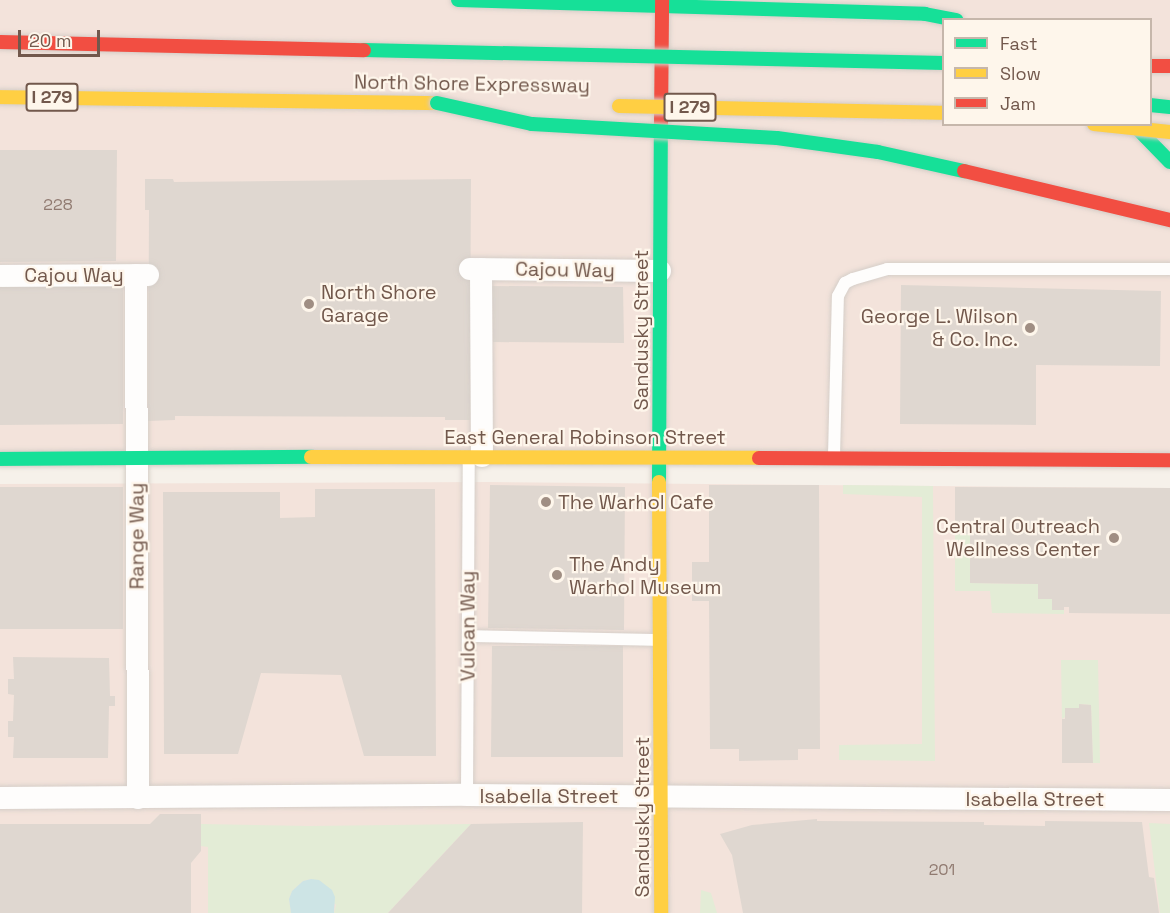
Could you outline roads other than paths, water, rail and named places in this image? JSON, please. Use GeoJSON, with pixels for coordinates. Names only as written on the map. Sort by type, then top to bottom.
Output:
{"type":"FeatureCollection","features":[{"type":"Feature","properties":{"kind":"main road"},"geometry":{"type":"LineString","coordinates":[[458,0],[662,3],[925,14],[946,18]]}},
{"type":"Feature","properties":{"kind":"main road","name":"Sandusky Street"},"geometry":{"type":"LineString","coordinates":[[661,913],[659,457],[662,3]]}},
{"type":"Feature","properties":{"kind":"main road"},"geometry":{"type":"LineString","coordinates":[[0,42],[942,63]]}},
{"type":"Feature","properties":{"kind":"main road"},"geometry":{"type":"LineString","coordinates":[[1152,66],[1170,66]]}},
{"type":"Feature","properties":{"kind":"main road","name":"North Shore Expressway"},"geometry":{"type":"LineString","coordinates":[[0,97],[506,104]]}},
{"type":"Feature","properties":{"kind":"main road"},"geometry":{"type":"LineString","coordinates":[[437,103],[532,124],[777,138],[878,152],[1102,201],[1170,220]]}},
{"type":"Feature","properties":{"kind":"main road"},"geometry":{"type":"LineString","coordinates":[[1152,105],[1170,107]]}},
{"type":"Feature","properties":{"kind":"main road","name":"North Shore Expressway"},"geometry":{"type":"LineString","coordinates":[[609,106],[942,113]]}},
{"type":"Feature","properties":{"kind":"main road"},"geometry":{"type":"LineString","coordinates":[[1113,126],[1170,132]]}},
{"type":"Feature","properties":{"kind":"main road"},"geometry":{"type":"LineString","coordinates":[[1135,126],[1170,162]]}},
{"type":"Feature","properties":{"kind":"main road","name":"East General Robinson Street"},"geometry":{"type":"LineString","coordinates":[[0,459],[476,456],[1170,460]]}},
{"type":"Feature","properties":{"kind":"street","name":"Cajou Way"},"geometry":{"type":"LineString","coordinates":[[476,269],[660,271]]}},
{"type":"Feature","properties":{"kind":"street","name":"Vulcan Way"},"geometry":{"type":"LineString","coordinates":[[476,269],[476,456]]}},
{"type":"Feature","properties":{"kind":"street","name":"Cajou Way"},"geometry":{"type":"LineString","coordinates":[[0,276],[142,275]]}},
{"type":"Feature","properties":{"kind":"street","name":"Range Way"},"geometry":{"type":"LineString","coordinates":[[138,798],[137,458],[142,275]]}},
{"type":"Feature","properties":{"kind":"street","name":"Isabella Street"},"geometry":{"type":"LineString","coordinates":[[0,798],[467,795],[1170,800]]}},
{"type":"Feature","properties":{"kind":"lane"},"geometry":{"type":"LineString","coordinates":[[834,458],[838,296],[845,283],[887,268],[1170,269]]}},
{"type":"Feature","properties":{"kind":"lane","name":"Vulcan Way"},"geometry":{"type":"LineString","coordinates":[[467,795],[468,636],[476,456]]}},
{"type":"Feature","properties":{"kind":"lane"},"geometry":{"type":"LineString","coordinates":[[468,636],[661,640]]}},
{"type":"Feature","properties":{"kind":"place","name":"North Shore Garage"},"geometry":{"type":"Point","coordinates":[309,304]}},
{"type":"Feature","properties":{"kind":"place","name":"George L. Wilson & Co. Inc."},"geometry":{"type":"Point","coordinates":[1030,328]}},
{"type":"Feature","properties":{"kind":"place","name":"The Warhol Cafe"},"geometry":{"type":"Point","coordinates":[546,502]}},
{"type":"Feature","properties":{"kind":"place","name":"Central Outreach Wellness Center"},"geometry":{"type":"Point","coordinates":[1114,538]}},
{"type":"Feature","properties":{"kind":"place","name":"The Andy Warhol Museum"},"geometry":{"type":"Point","coordinates":[557,575]}}]}
